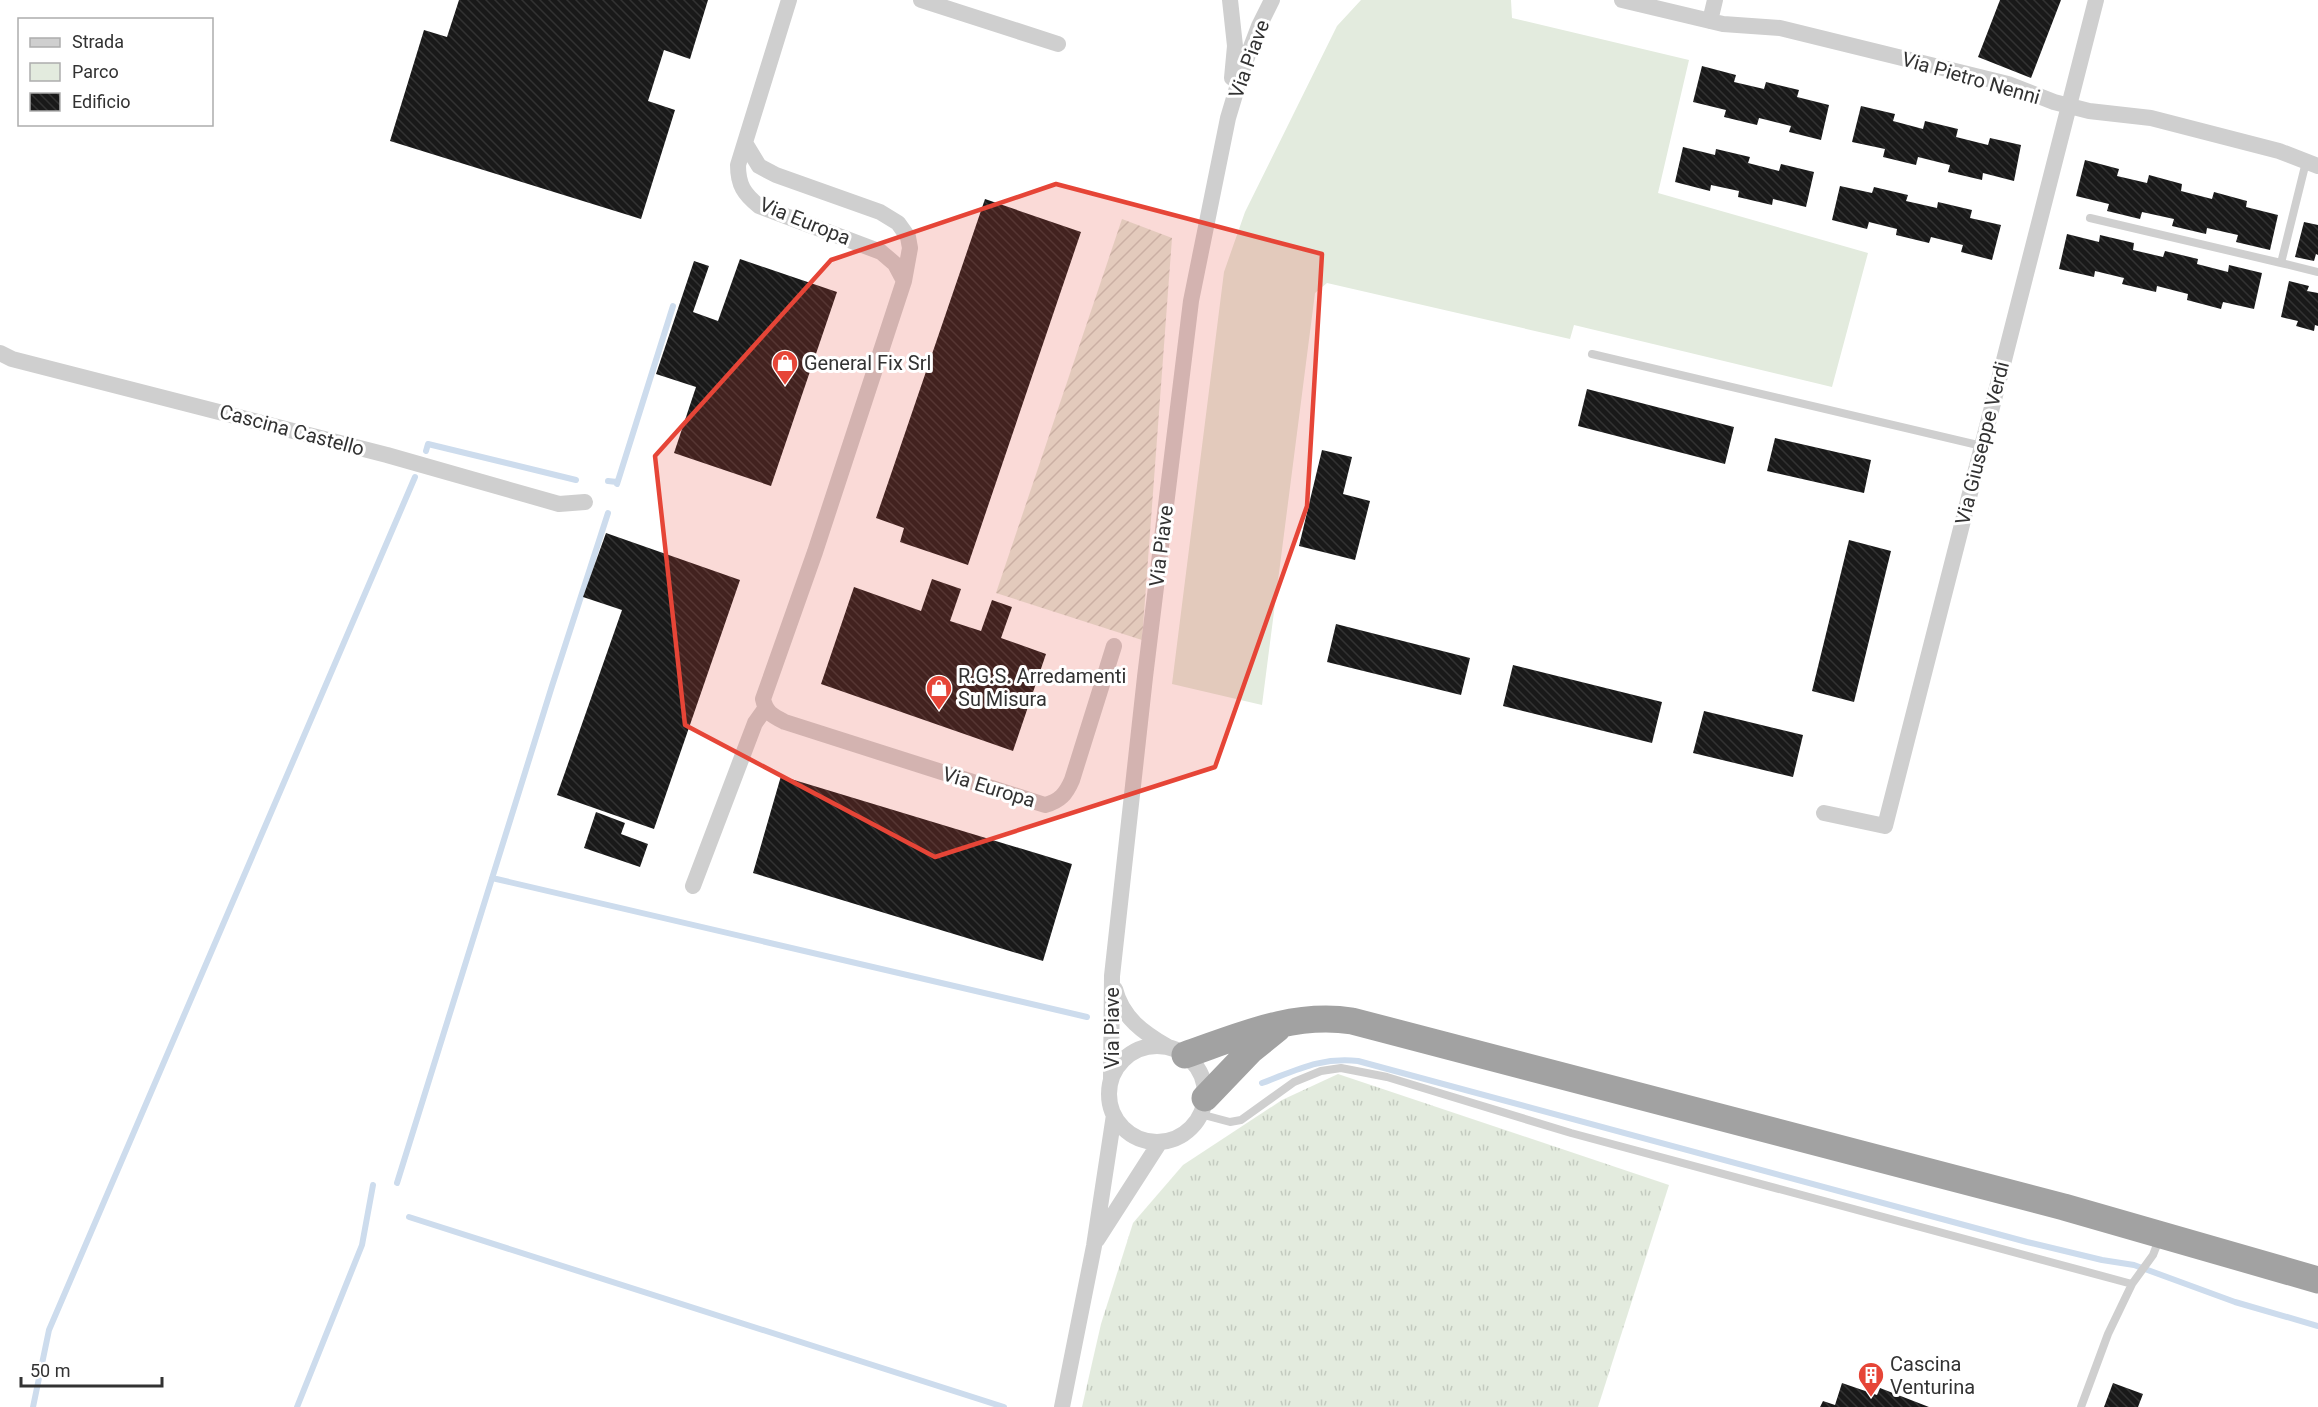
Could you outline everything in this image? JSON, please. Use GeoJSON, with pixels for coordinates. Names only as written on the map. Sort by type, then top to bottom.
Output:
{"type":"FeatureCollection","features":[{"type":"Feature","properties":{"kind":"highway"},"geometry":{"type":"LineString","coordinates":[[1178,1052],[1288,1022],[1329,1018],[1352,1021],[2157,1244],[2318,1280]]}},
{"type":"Feature","properties":{"kind":"highway"},"geometry":{"type":"LineString","coordinates":[[1203,1106],[1251,1050],[1288,1022]]}},
{"type":"Feature","properties":{"kind":"street","name":"Via Europa"},"geometry":{"type":"LineString","coordinates":[[789,0],[738,165],[738,180],[745,195],[759,206],[881,252],[895,264],[904,281]]}},
{"type":"Feature","properties":{"kind":"street"},"geometry":{"type":"LineString","coordinates":[[921,0],[1058,44]]}},
{"type":"Feature","properties":{"kind":"street","name":"Via Piave"},"geometry":{"type":"LineString","coordinates":[[1228,118],[1235,46],[1230,0]]}},
{"type":"Feature","properties":{"kind":"street","name":"Via Piave"},"geometry":{"type":"LineString","coordinates":[[1062,1407],[1094,1246],[1114,1115],[1110,1104],[1112,976],[1147,658],[1191,301],[1228,118],[1258,26],[1272,0]]}},
{"type":"Feature","properties":{"kind":"street","name":"Via Pietro Nenni"},"geometry":{"type":"LineString","coordinates":[[1622,0],[1723,24],[1780,28],[2008,84],[2068,106],[2089,111],[2151,118],[2278,151],[2312,164]]}},
{"type":"Feature","properties":{"kind":"street"},"geometry":{"type":"LineString","coordinates":[[1710,21],[1715,0]]}},
{"type":"Feature","properties":{"kind":"street","name":"Via Giuseppe Verdi"},"geometry":{"type":"LineString","coordinates":[[1824,813],[1885,826],[2096,0]]}},
{"type":"Feature","properties":{"kind":"street","name":"Via Europa"},"geometry":{"type":"LineString","coordinates":[[745,143],[759,166],[776,175],[880,212],[898,223],[908,237],[909,248],[904,281],[815,552],[763,699],[765,709],[772,716],[785,722],[1045,804],[1056,802],[1066,793],[1072,780],[1114,646]]}},
{"type":"Feature","properties":{"kind":"street","name":"Cascina Castello"},"geometry":{"type":"LineString","coordinates":[[0,353],[12,359],[387,455],[559,504],[585,502]]}},
{"type":"Feature","properties":{"kind":"street","name":"Via Europa"},"geometry":{"type":"LineString","coordinates":[[693,886],[755,723],[765,709]]}},
{"type":"Feature","properties":{"kind":"street","name":"Via Piave"},"geometry":{"type":"LineString","coordinates":[[1112,976],[1117,999],[1126,1014],[1137,1026],[1178,1052],[1200,1074],[1203,1106]]}},
{"type":"Feature","properties":{"kind":"street","name":"Via Piave"},"geometry":{"type":"LineString","coordinates":[[1111,1080],[1118,1067],[1128,1056],[1141,1049],[1156,1046],[1178,1052]]}},
{"type":"Feature","properties":{"kind":"street"},"geometry":{"type":"LineString","coordinates":[[1114,1115],[1133,1135],[1160,1142],[1173,1139],[1194,1125],[1203,1106]]}},
{"type":"Feature","properties":{"kind":"street"},"geometry":{"type":"LineString","coordinates":[[1094,1246],[1160,1142]]}},
{"type":"Feature","properties":{"kind":"lane"},"geometry":{"type":"LineString","coordinates":[[2281,263],[2312,164]]}},
{"type":"Feature","properties":{"kind":"lane"},"geometry":{"type":"LineString","coordinates":[[2090,218],[2318,272]]}},
{"type":"Feature","properties":{"kind":"lane"},"geometry":{"type":"LineString","coordinates":[[1592,354],[1982,446]]}},
{"type":"Feature","properties":{"kind":"lane"},"geometry":{"type":"LineString","coordinates":[[1203,1106],[1230,1122],[1241,1120],[1294,1082],[1321,1071],[1341,1068],[1387,1077],[1571,1133],[2132,1284]]}},
{"type":"Feature","properties":{"kind":"lane"},"geometry":{"type":"LineString","coordinates":[[2080,1407],[2108,1335],[2132,1284],[2157,1244]]}},
{"type":"Feature","properties":{"kind":"highlighted area"},"geometry":{"type":"Polygon","coordinates":[[[1056,184],[1322,254],[1307,506],[1215,767],[935,857],[685,725],[655,456],[831,260],[1056,184]]]}},
{"type":"Feature","properties":{"kind":"green space"},"geometry":{"type":"Polygon","coordinates":[[[1361,0],[1511,0],[1512,18],[1689,60],[1658,193],[1868,253],[1832,387],[1574,325],[1570,339],[1327,283],[1315,293],[1262,705],[1172,684],[1224,272],[1245,212],[1337,26],[1361,0]]]}},
{"type":"Feature","properties":{"kind":"green space"},"geometry":{"type":"Polygon","coordinates":[[[1122,219],[1172,238],[1142,640],[996,593],[1122,219]]]}},
{"type":"Feature","properties":{"kind":"green space"},"geometry":{"type":"Polygon","coordinates":[[[1338,1074],[1669,1185],[1598,1407],[1082,1407],[1101,1324],[1133,1223],[1183,1165],[1282,1100],[1338,1074]]]}},
{"type":"Feature","properties":{"kind":"building"},"geometry":{"type":"Polygon","coordinates":[[[459,0],[708,0],[690,59],[664,50],[648,101],[675,110],[641,219],[390,141],[424,30],[447,37],[459,0]]]}},
{"type":"Feature","properties":{"kind":"building"},"geometry":{"type":"Polygon","coordinates":[[[2000,0],[2061,0],[2031,78],[1978,57],[2000,0]]]}},
{"type":"Feature","properties":{"kind":"building"},"geometry":{"type":"Polygon","coordinates":[[[1702,66],[1736,75],[1734,82],[1764,89],[1766,82],[1799,90],[1797,97],[1829,105],[1821,140],[1789,132],[1791,126],[1759,118],[1757,125],[1724,117],[1726,110],[1693,102],[1702,66]]]}},
{"type":"Feature","properties":{"kind":"building"},"geometry":{"type":"Polygon","coordinates":[[[1861,106],[1895,114],[1893,121],[1923,129],[1925,121],[1958,129],[1956,137],[1988,145],[1990,138],[2021,145],[2014,181],[1983,173],[1982,180],[1948,172],[1950,165],[1918,157],[1916,165],[1883,157],[1885,149],[1852,142],[1861,106]]]}},
{"type":"Feature","properties":{"kind":"building"},"geometry":{"type":"Polygon","coordinates":[[[1683,147],[1715,155],[1716,149],[1750,157],[1748,163],[1779,171],[1781,164],[1814,172],[1806,207],[1773,199],[1772,205],[1738,197],[1739,191],[1711,185],[1710,191],[1675,182],[1683,147]]]}},
{"type":"Feature","properties":{"kind":"building"},"geometry":{"type":"Polygon","coordinates":[[[2085,160],[2119,169],[2117,176],[2147,183],[2149,175],[2182,184],[2181,191],[2212,199],[2214,192],[2247,201],[2246,207],[2278,215],[2270,250],[2236,242],[2238,235],[2207,228],[2206,234],[2172,226],[2174,219],[2142,212],[2140,219],[2107,211],[2109,204],[2076,196],[2085,160]]]}},
{"type":"Feature","properties":{"kind":"building"},"geometry":{"type":"Polygon","coordinates":[[[1840,186],[1872,193],[1874,187],[1908,195],[1906,201],[1937,208],[1938,202],[1972,210],[1970,218],[2001,225],[1992,260],[1961,252],[1963,245],[1931,237],[1929,243],[1896,235],[1897,229],[1869,222],[1867,229],[1832,220],[1840,186]]]}},
{"type":"Feature","properties":{"kind":"building"},"geometry":{"type":"Polygon","coordinates":[[[985,199],[1081,232],[968,565],[900,542],[904,528],[876,518],[985,199]]]}},
{"type":"Feature","properties":{"kind":"building"},"geometry":{"type":"Polygon","coordinates":[[[2304,222],[2318,225],[2318,255],[2316,254],[2314,261],[2295,257],[2304,222]]]}},
{"type":"Feature","properties":{"kind":"building"},"geometry":{"type":"Polygon","coordinates":[[[2067,234],[2099,242],[2100,235],[2134,243],[2133,250],[2163,257],[2165,251],[2198,259],[2197,264],[2228,272],[2229,265],[2262,273],[2254,309],[2223,302],[2221,309],[2187,300],[2188,294],[2157,286],[2156,292],[2122,284],[2124,278],[2095,271],[2094,277],[2059,269],[2067,234]]]}},
{"type":"Feature","properties":{"kind":"building"},"geometry":{"type":"Polygon","coordinates":[[[740,259],[837,292],[771,486],[674,453],[696,387],[656,374],[694,261],[709,266],[693,312],[718,321],[740,259]]]}},
{"type":"Feature","properties":{"kind":"building"},"geometry":{"type":"Polygon","coordinates":[[[2289,281],[2309,286],[2307,291],[2318,293],[2318,326],[2315,325],[2314,331],[2296,326],[2298,321],[2281,317],[2289,281]]]}},
{"type":"Feature","properties":{"kind":"building"},"geometry":{"type":"Polygon","coordinates":[[[1587,389],[1734,427],[1725,464],[1578,426],[1587,389]]]}},
{"type":"Feature","properties":{"kind":"building"},"geometry":{"type":"Polygon","coordinates":[[[1775,438],[1871,460],[1864,493],[1767,471],[1775,438]]]}},
{"type":"Feature","properties":{"kind":"building"},"geometry":{"type":"Polygon","coordinates":[[[1322,450],[1352,457],[1343,494],[1370,501],[1355,560],[1299,546],[1322,450]]]}},
{"type":"Feature","properties":{"kind":"building"},"geometry":{"type":"Polygon","coordinates":[[[606,533],[740,580],[654,829],[557,795],[622,610],[583,597],[606,533]]]}},
{"type":"Feature","properties":{"kind":"building"},"geometry":{"type":"Polygon","coordinates":[[[1849,540],[1891,551],[1854,702],[1812,691],[1849,540]]]}},
{"type":"Feature","properties":{"kind":"building"},"geometry":{"type":"Polygon","coordinates":[[[932,579],[961,589],[950,621],[981,631],[992,600],[1012,607],[1001,638],[1046,654],[1013,751],[821,684],[854,587],[921,611],[932,579]]]}},
{"type":"Feature","properties":{"kind":"building"},"geometry":{"type":"Polygon","coordinates":[[[1336,624],[1470,658],[1461,695],[1327,662],[1336,624]]]}},
{"type":"Feature","properties":{"kind":"building"},"geometry":{"type":"Polygon","coordinates":[[[1513,665],[1662,702],[1652,743],[1503,706],[1513,665]]]}},
{"type":"Feature","properties":{"kind":"building"},"geometry":{"type":"Polygon","coordinates":[[[1704,711],[1803,735],[1793,777],[1693,753],[1704,711]]]}},
{"type":"Feature","properties":{"kind":"building"},"geometry":{"type":"Polygon","coordinates":[[[781,776],[1072,864],[1043,961],[753,873],[781,776]]]}},
{"type":"Feature","properties":{"kind":"building"},"geometry":{"type":"Polygon","coordinates":[[[596,812],[625,823],[621,834],[648,844],[640,867],[584,848],[596,812]]]}},
{"type":"Feature","properties":{"kind":"building","name":"Cascina Venturina"},"geometry":{"type":"Polygon","coordinates":[[[1842,1383],[1877,1395],[1880,1388],[1929,1407],[1820,1407],[1823,1401],[1835,1405],[1842,1383]]]}},
{"type":"Feature","properties":{"kind":"building"},"geometry":{"type":"Polygon","coordinates":[[[2113,1383],[2143,1394],[2138,1407],[2104,1407],[2113,1383]]]}},
{"type":"Feature","properties":{"kind":"waterway"},"geometry":{"type":"LineString","coordinates":[[617,484],[673,306]]}},
{"type":"Feature","properties":{"kind":"waterway"},"geometry":{"type":"LineString","coordinates":[[426,451],[428,444],[576,480]]}},
{"type":"Feature","properties":{"kind":"waterway"},"geometry":{"type":"LineString","coordinates":[[33,1407],[49,1330],[415,477]]}},
{"type":"Feature","properties":{"kind":"waterway"},"geometry":{"type":"LineString","coordinates":[[608,481],[617,482]]}},
{"type":"Feature","properties":{"kind":"waterway"},"geometry":{"type":"LineString","coordinates":[[397,1183],[608,513]]}},
{"type":"Feature","properties":{"kind":"waterway"},"geometry":{"type":"LineString","coordinates":[[492,878],[1087,1017]]}},
{"type":"Feature","properties":{"kind":"waterway"},"geometry":{"type":"LineString","coordinates":[[1262,1083],[1320,1063],[1358,1061],[2027,1242],[2102,1260],[2134,1265],[2235,1302],[2318,1326]]}},
{"type":"Feature","properties":{"kind":"waterway"},"geometry":{"type":"LineString","coordinates":[[297,1407],[362,1245],[373,1185]]}},
{"type":"Feature","properties":{"kind":"waterway"},"geometry":{"type":"LineString","coordinates":[[409,1217],[1004,1407]]}},
{"type":"Feature","properties":{"kind":"place","name":"General Fix Srl"},"geometry":{"type":"Point","coordinates":[785,386]}},
{"type":"Feature","properties":{"kind":"place","name":"R.G.S. Arredamenti Su Misura"},"geometry":{"type":"Point","coordinates":[939,711]}},
{"type":"Feature","properties":{"kind":"place","name":"Cascina Venturina"},"geometry":{"type":"Point","coordinates":[1871,1398]}}]}
